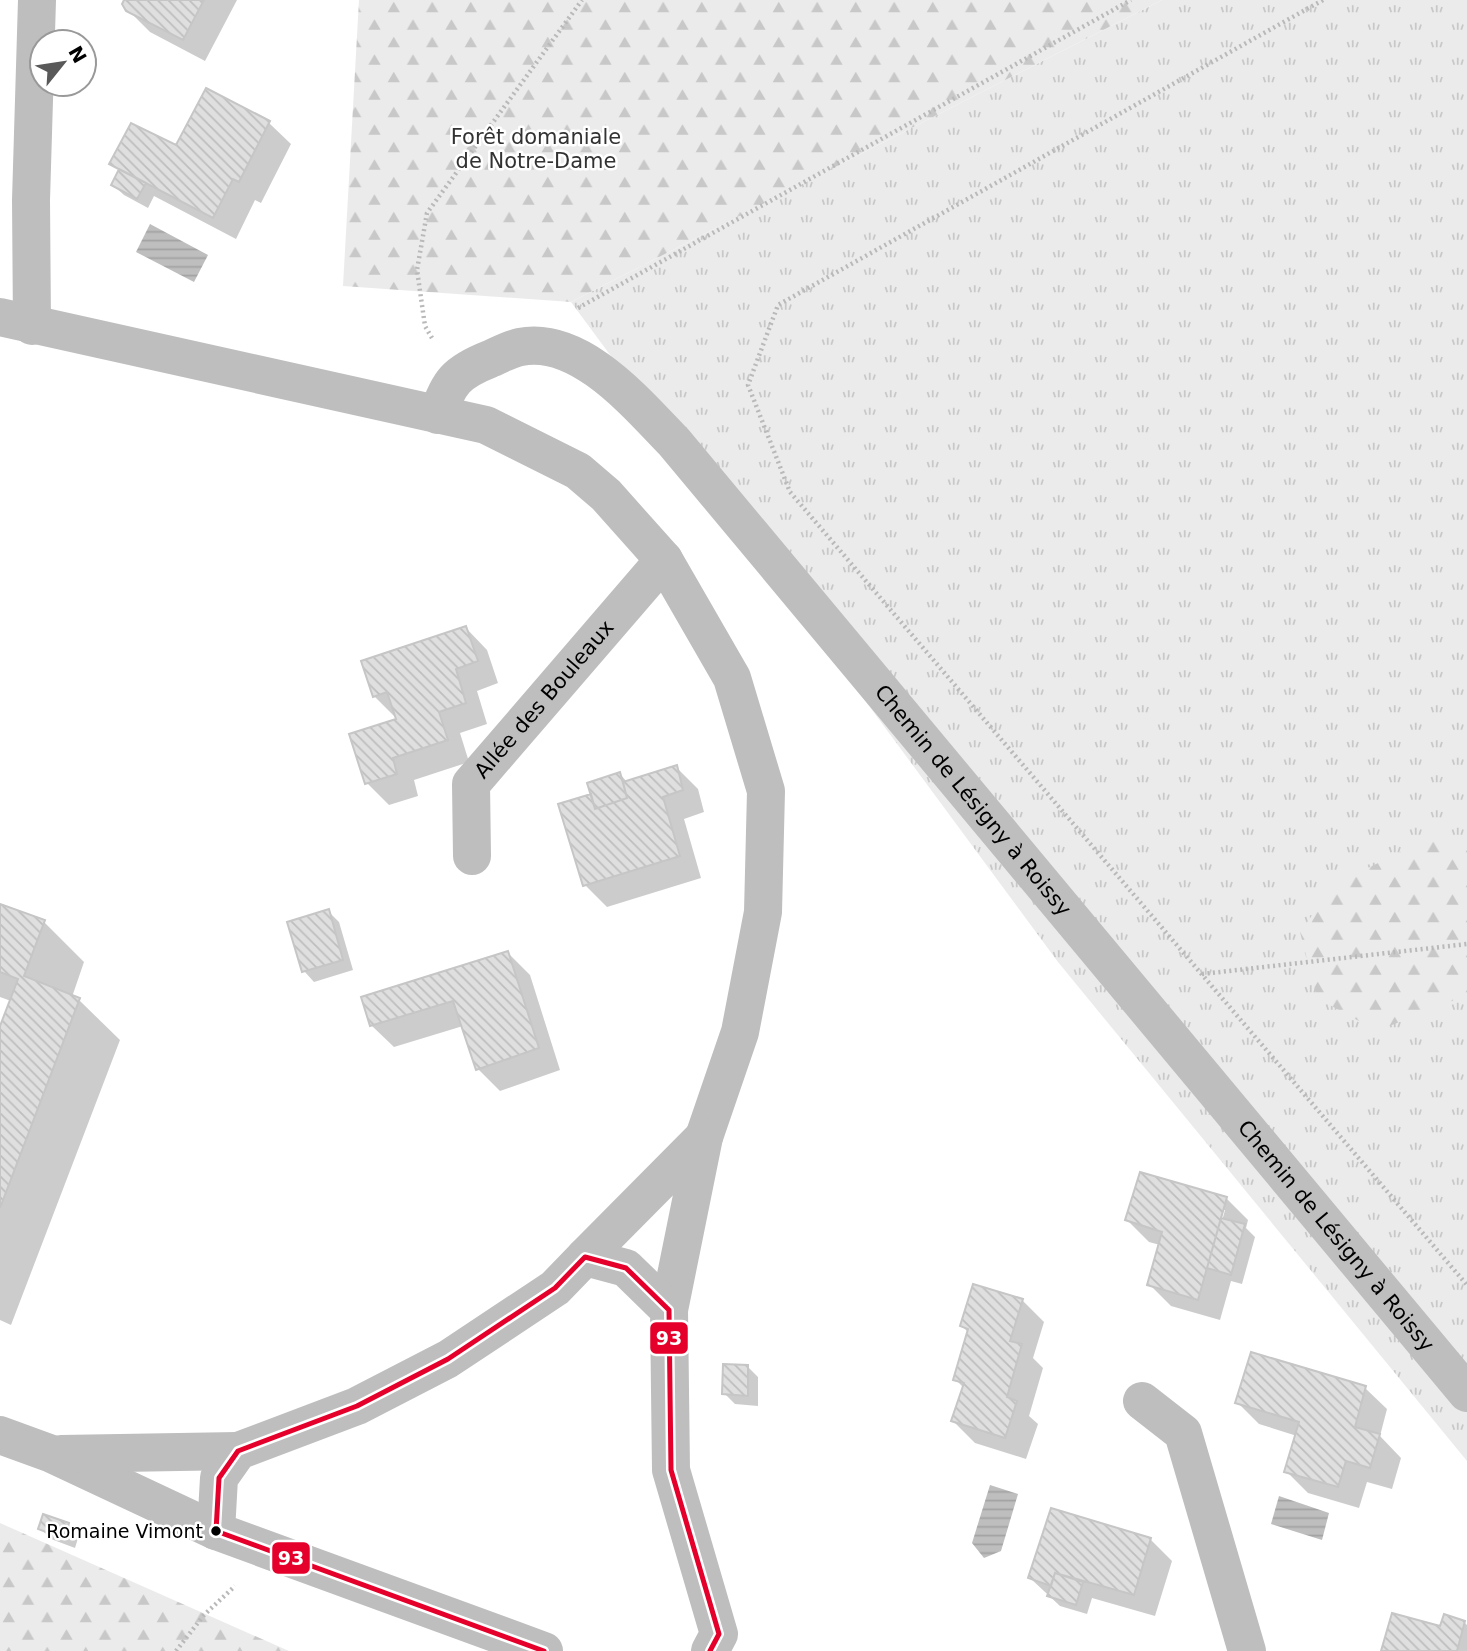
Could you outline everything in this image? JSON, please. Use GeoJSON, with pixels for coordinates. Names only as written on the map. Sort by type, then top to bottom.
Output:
{"type":"FeatureCollection","features":[{"type":"Feature","properties":{"kind":"street"},"geometry":{"type":"LineString","coordinates":[[37,0],[31,200],[16,322],[486,425],[578,471],[606,495],[664,561],[732,678],[766,790],[763,912],[740,1032],[704,1137],[669,1310],[671,1470],[719,1645]]}},
{"type":"Feature","properties":{"kind":"street","name":"Chemin de Lésigny à Roissy"},"geometry":{"type":"LineString","coordinates":[[438,415],[446,388],[457,378],[483,362],[520,347],[553,347],[611,377],[674,442],[1467,1393]]}},
{"type":"Feature","properties":{"kind":"street","name":"Allée des Bouleaux"},"geometry":{"type":"LineString","coordinates":[[472,856],[471,784],[664,561]]}},
{"type":"Feature","properties":{"kind":"street"},"geometry":{"type":"LineString","coordinates":[[52,1454],[238,1451],[357,1406],[448,1359],[555,1288],[704,1137]]}},
{"type":"Feature","properties":{"kind":"street"},"geometry":{"type":"LineString","coordinates":[[584,1257],[626,1268],[669,1310]]}},
{"type":"Feature","properties":{"kind":"street"},"geometry":{"type":"LineString","coordinates":[[1142,1401],[1183,1433],[1247,1651]]}},
{"type":"Feature","properties":{"kind":"street"},"geometry":{"type":"LineString","coordinates":[[0,1435],[52,1454],[216,1531],[544,1651]]}},
{"type":"Feature","properties":{"kind":"street"},"geometry":{"type":"LineString","coordinates":[[216,1531],[219,1478],[238,1451]]}},
{"type":"Feature","properties":{"kind":"path"},"geometry":{"type":"LineString","coordinates":[[457,378],[425,326],[417,270],[427,213],[582,0]]}},
{"type":"Feature","properties":{"kind":"path"},"geometry":{"type":"LineString","coordinates":[[553,347],[561,318],[1131,0]]}},
{"type":"Feature","properties":{"kind":"path"},"geometry":{"type":"LineString","coordinates":[[1323,0],[778,305],[748,385],[790,492],[1467,1285]]}},
{"type":"Feature","properties":{"kind":"path"},"geometry":{"type":"LineString","coordinates":[[1201,974],[1467,944]]}},
{"type":"Feature","properties":{"kind":"path"},"geometry":{"type":"LineString","coordinates":[[176,1651],[204,1615],[271,1552]]}},
{"type":"Feature","properties":{"kind":"green space","name":"Forêt domaniale de Notre-Dame"},"geometry":{"type":"Polygon","coordinates":[[[359,0],[1162,0],[571,302],[343,286],[359,0]]]}},
{"type":"Feature","properties":{"kind":"green space"},"geometry":{"type":"Polygon","coordinates":[[[1162,0],[1467,0],[1467,1461],[1058,962],[571,302],[1162,0]]]}},
{"type":"Feature","properties":{"kind":"green space"},"geometry":{"type":"Polygon","coordinates":[[[1467,838],[1467,995],[1377,1031],[1317,998],[1300,932],[1334,885],[1424,840],[1467,838]]]}},
{"type":"Feature","properties":{"kind":"green space"},"geometry":{"type":"Polygon","coordinates":[[[0,1523],[289,1651],[0,1651],[0,1523]]]}},
{"type":"Feature","properties":{"kind":"shaded area"},"geometry":{"type":"Polygon","coordinates":[[[150,224],[208,255],[194,282],[136,252],[150,224]]]}},
{"type":"Feature","properties":{"kind":"shaded area"},"geometry":{"type":"Polygon","coordinates":[[[990,1485],[1018,1494],[1001,1551],[984,1558],[972,1543],[990,1485]]]}},
{"type":"Feature","properties":{"kind":"shaded area"},"geometry":{"type":"Polygon","coordinates":[[[1279,1496],[1329,1513],[1322,1540],[1271,1524],[1279,1496]]]}},
{"type":"Feature","properties":{"kind":"building"},"geometry":{"type":"Polygon","coordinates":[[[124,0],[204,0],[183,40],[126,11],[122,4],[124,0]]]}},
{"type":"Feature","properties":{"kind":"building"},"geometry":{"type":"Polygon","coordinates":[[[206,88],[270,121],[239,182],[233,179],[213,218],[109,164],[131,123],[176,145],[206,88]]]}},
{"type":"Feature","properties":{"kind":"building"},"geometry":{"type":"Polygon","coordinates":[[[119,169],[146,183],[137,199],[111,185],[119,169]]]}},
{"type":"Feature","properties":{"kind":"building"},"geometry":{"type":"Polygon","coordinates":[[[466,626],[478,661],[456,669],[466,703],[439,712],[448,740],[393,758],[397,774],[365,784],[349,734],[396,719],[387,692],[373,697],[361,661],[466,626]]]}},
{"type":"Feature","properties":{"kind":"building"},"geometry":{"type":"Polygon","coordinates":[[[677,765],[683,790],[663,797],[680,856],[583,886],[558,804],[591,794],[595,809],[627,798],[623,782],[677,765]]]}},
{"type":"Feature","properties":{"kind":"building"},"geometry":{"type":"Polygon","coordinates":[[[620,772],[627,798],[595,809],[587,783],[620,772]]]}},
{"type":"Feature","properties":{"kind":"building"},"geometry":{"type":"Polygon","coordinates":[[[0,904],[45,920],[24,976],[80,998],[0,1208],[0,1026],[18,979],[0,972],[0,904]]]}},
{"type":"Feature","properties":{"kind":"building"},"geometry":{"type":"Polygon","coordinates":[[[329,909],[343,960],[302,972],[287,922],[329,909]]]}},
{"type":"Feature","properties":{"kind":"building"},"geometry":{"type":"Polygon","coordinates":[[[508,951],[539,1048],[476,1070],[453,1001],[370,1026],[361,997],[508,951]]]}},
{"type":"Feature","properties":{"kind":"building"},"geometry":{"type":"Polygon","coordinates":[[[1140,1172],[1227,1197],[1198,1300],[1147,1285],[1162,1232],[1125,1220],[1140,1172]]]}},
{"type":"Feature","properties":{"kind":"building"},"geometry":{"type":"Polygon","coordinates":[[[1221,1218],[1245,1224],[1231,1275],[1207,1268],[1221,1218]]]}},
{"type":"Feature","properties":{"kind":"building"},"geometry":{"type":"Polygon","coordinates":[[[973,1284],[1023,1299],[1010,1341],[1022,1344],[1007,1397],[1017,1401],[1005,1438],[951,1421],[964,1383],[953,1380],[968,1329],[960,1326],[973,1284]]]}},
{"type":"Feature","properties":{"kind":"building"},"geometry":{"type":"Polygon","coordinates":[[[1251,1352],[1366,1386],[1355,1427],[1380,1434],[1370,1468],[1346,1461],[1338,1487],[1284,1472],[1299,1422],[1235,1403],[1251,1352]]]}},
{"type":"Feature","properties":{"kind":"building"},"geometry":{"type":"Polygon","coordinates":[[[723,1364],[748,1365],[748,1396],[722,1394],[723,1364]]]}},
{"type":"Feature","properties":{"kind":"building"},"geometry":{"type":"Polygon","coordinates":[[[1051,1508],[1151,1538],[1134,1595],[1055,1573],[1051,1586],[1028,1578],[1051,1508]]]}},
{"type":"Feature","properties":{"kind":"building"},"geometry":{"type":"Polygon","coordinates":[[[43,1514],[69,1523],[64,1539],[38,1529],[43,1514]]]}},
{"type":"Feature","properties":{"kind":"building"},"geometry":{"type":"Polygon","coordinates":[[[1055,1573],[1083,1582],[1076,1605],[1047,1596],[1055,1573]]]}},
{"type":"Feature","properties":{"kind":"building"},"geometry":{"type":"Polygon","coordinates":[[[1392,1613],[1440,1626],[1444,1614],[1465,1621],[1457,1651],[1381,1651],[1392,1613]]]}},
{"type":"Feature","properties":{"kind":"transit line","name":"93"},"geometry":{"type":"LineString","coordinates":[[544,1651],[216,1531],[219,1478],[238,1451],[357,1406],[448,1359],[555,1288],[585,1257],[626,1268],[669,1310],[671,1470],[719,1634],[710,1651]]}},
{"type":"Feature","properties":{"kind":"place","name":"Romaine Vimont"},"geometry":{"type":"Point","coordinates":[216,1531]}}]}
